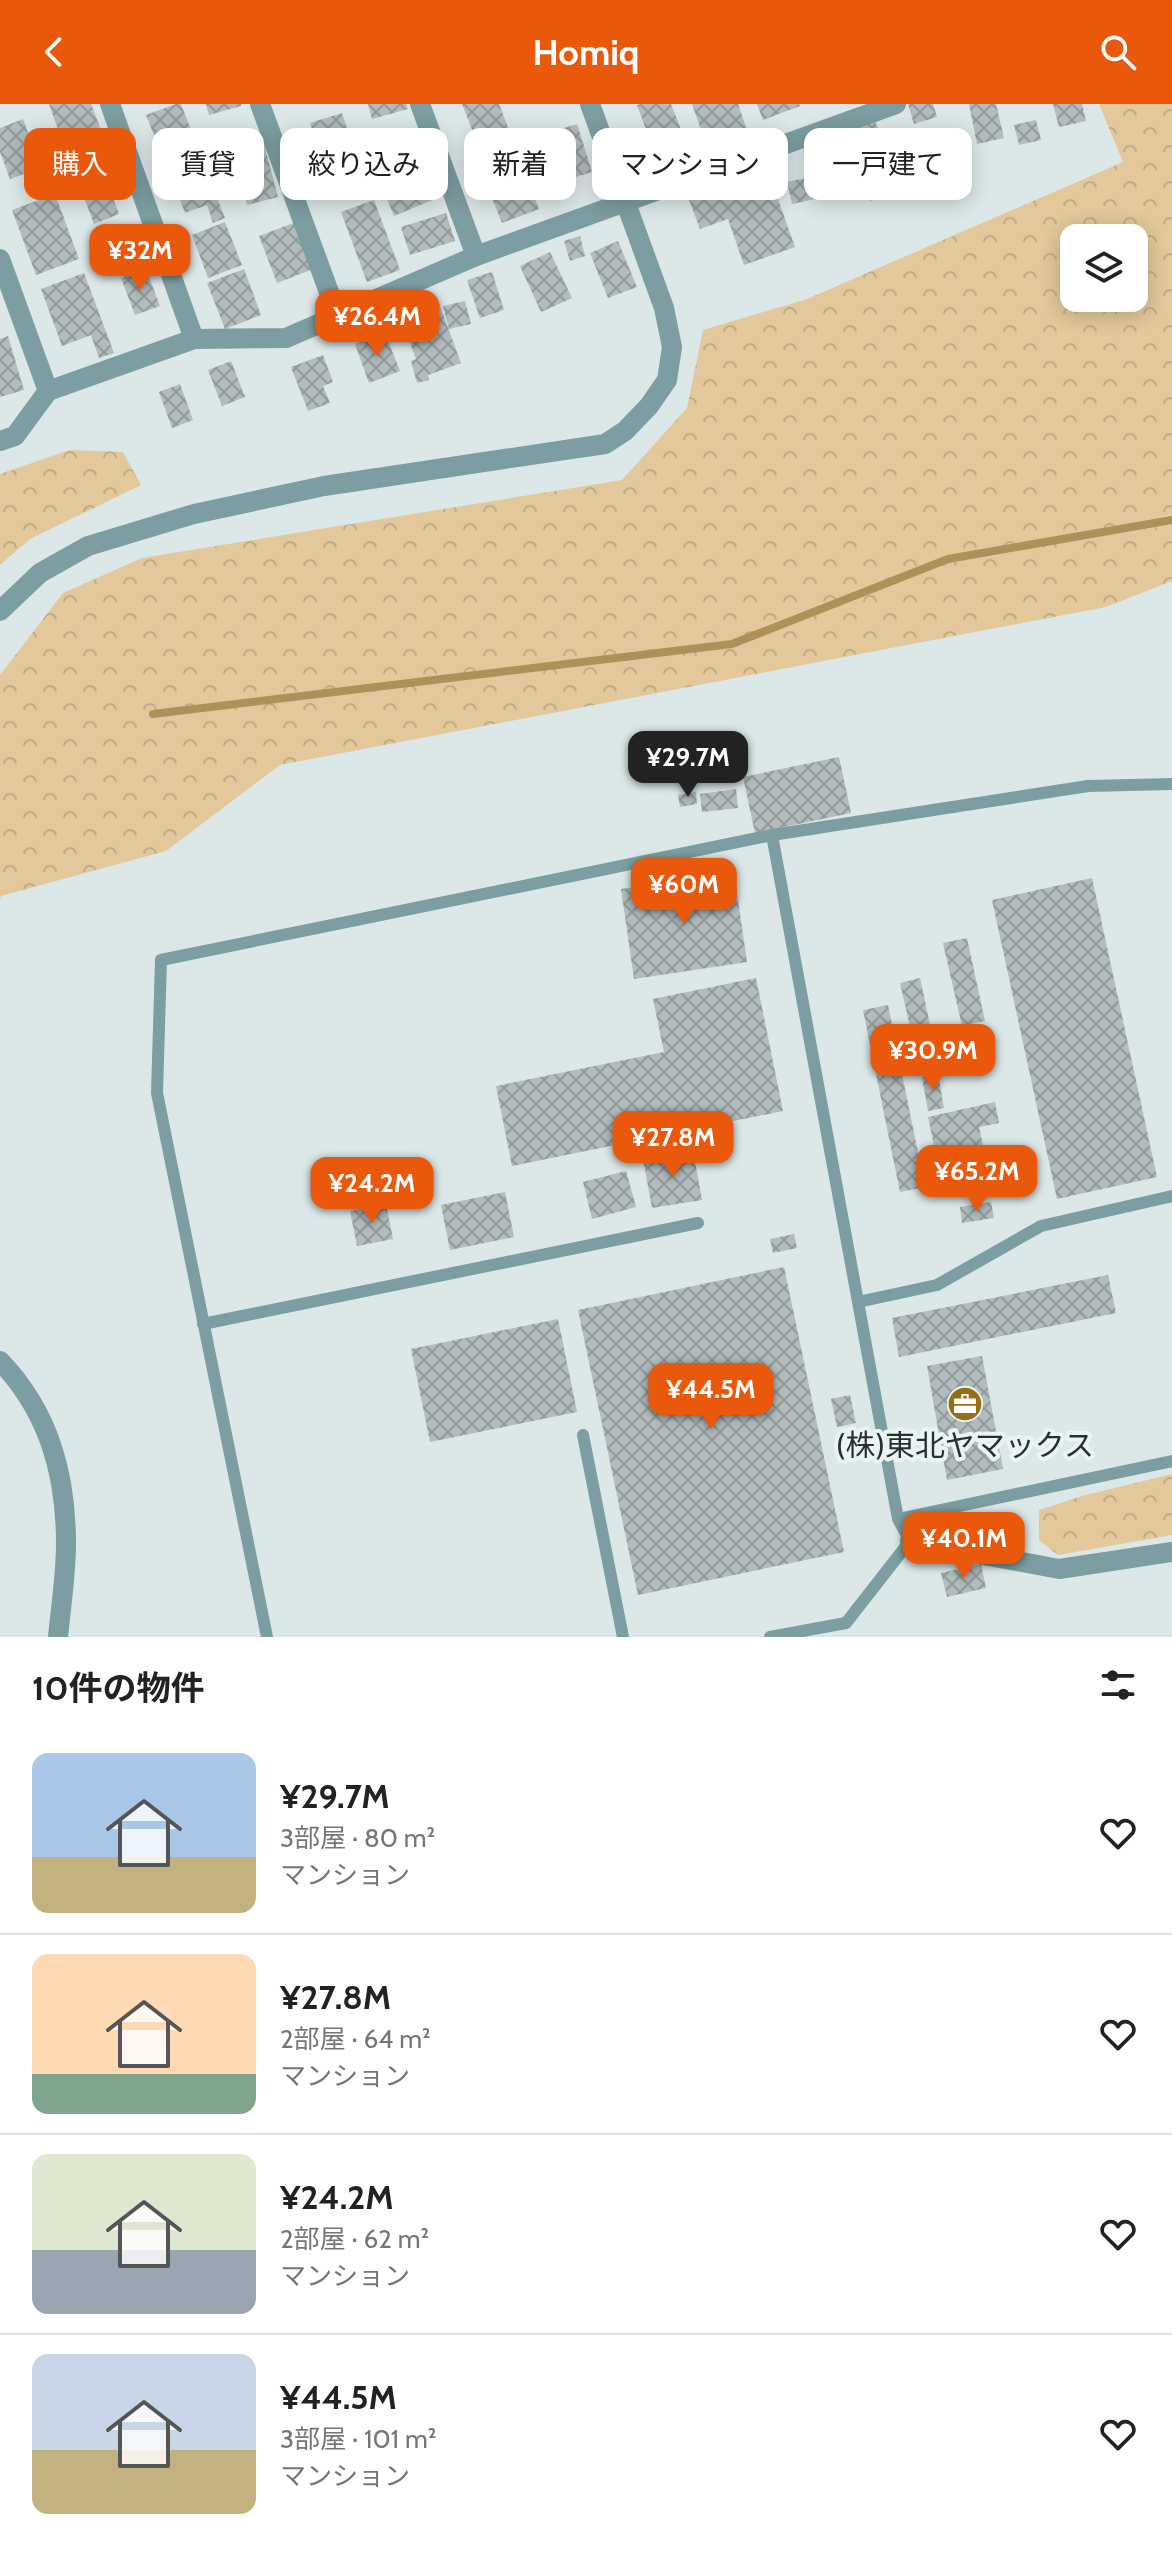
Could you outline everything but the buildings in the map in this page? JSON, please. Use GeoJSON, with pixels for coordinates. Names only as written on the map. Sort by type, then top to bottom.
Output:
{"type":"FeatureCollection","features":[{"type":"Feature","properties":{"kind":"street"},"geometry":{"type":"LineString","coordinates":[[110,104],[194,339]]}},
{"type":"Feature","properties":{"kind":"street"},"geometry":{"type":"LineString","coordinates":[[260,104],[337,314]]}},
{"type":"Feature","properties":{"kind":"street"},"geometry":{"type":"LineString","coordinates":[[420,104],[476,256]]}},
{"type":"Feature","properties":{"kind":"street"},"geometry":{"type":"LineString","coordinates":[[0,611],[40,573],[88,546],[194,514],[324,486],[605,444],[625,431],[649,406],[667,380],[672,347],[664,308],[590,104]]}},
{"type":"Feature","properties":{"kind":"street"},"geometry":{"type":"LineString","coordinates":[[0,441],[15,436],[48,391],[194,339],[286,338],[476,256],[896,104]]}},
{"type":"Feature","properties":{"kind":"street"},"geometry":{"type":"LineString","coordinates":[[0,259],[48,391]]}},
{"type":"Feature","properties":{"kind":"street"},"geometry":{"type":"LineString","coordinates":[[0,1361],[21,1383],[51,1440],[60,1480],[66,1544],[58,1637]]}},
{"type":"Feature","properties":{"kind":"street"},"geometry":{"type":"LineString","coordinates":[[910,1541],[1059,1569],[1172,1552]]}},
{"type":"Feature","properties":{"kind":"lane"},"geometry":{"type":"LineString","coordinates":[[267,1637],[157,1093],[161,960],[772,835],[1088,786],[1172,784]]}},
{"type":"Feature","properties":{"kind":"lane"},"geometry":{"type":"LineString","coordinates":[[770,1637],[846,1623],[910,1541],[898,1519],[772,835]]}},
{"type":"Feature","properties":{"kind":"lane"},"geometry":{"type":"LineString","coordinates":[[858,1302],[937,1285],[1041,1226],[1172,1196]]}},
{"type":"Feature","properties":{"kind":"lane"},"geometry":{"type":"LineString","coordinates":[[203,1324],[698,1223]]}},
{"type":"Feature","properties":{"kind":"lane"},"geometry":{"type":"LineString","coordinates":[[583,1435],[623,1637]]}},
{"type":"Feature","properties":{"kind":"lane"},"geometry":{"type":"LineString","coordinates":[[898,1519],[1172,1461]]}},
{"type":"Feature","properties":{"kind":"green space"},"geometry":{"type":"Polygon","coordinates":[[[1099,104],[1172,104],[1172,581],[1106,607],[280,765],[166,851],[1,896],[0,899],[0,675],[63,593],[142,558],[622,480],[687,408],[703,330],[807,299],[1123,162],[1099,104]]]}},
{"type":"Feature","properties":{"kind":"green space"},"geometry":{"type":"Polygon","coordinates":[[[70,450],[123,452],[141,485],[30,539],[0,565],[0,474],[70,450]]]}},
{"type":"Feature","properties":{"kind":"green space"},"geometry":{"type":"Polygon","coordinates":[[[1172,1474],[1172,1535],[1058,1555],[1039,1540],[1039,1510],[1172,1474]]]}},
{"type":"Feature","properties":{"kind":"waterway"},"geometry":{"type":"LineString","coordinates":[[153,714],[732,644],[948,559],[1172,520]]}},
{"type":"Feature","properties":{"kind":"place","name":"(株)東北ヤマックス"},"geometry":{"type":"Point","coordinates":[965,1404]}}]}
